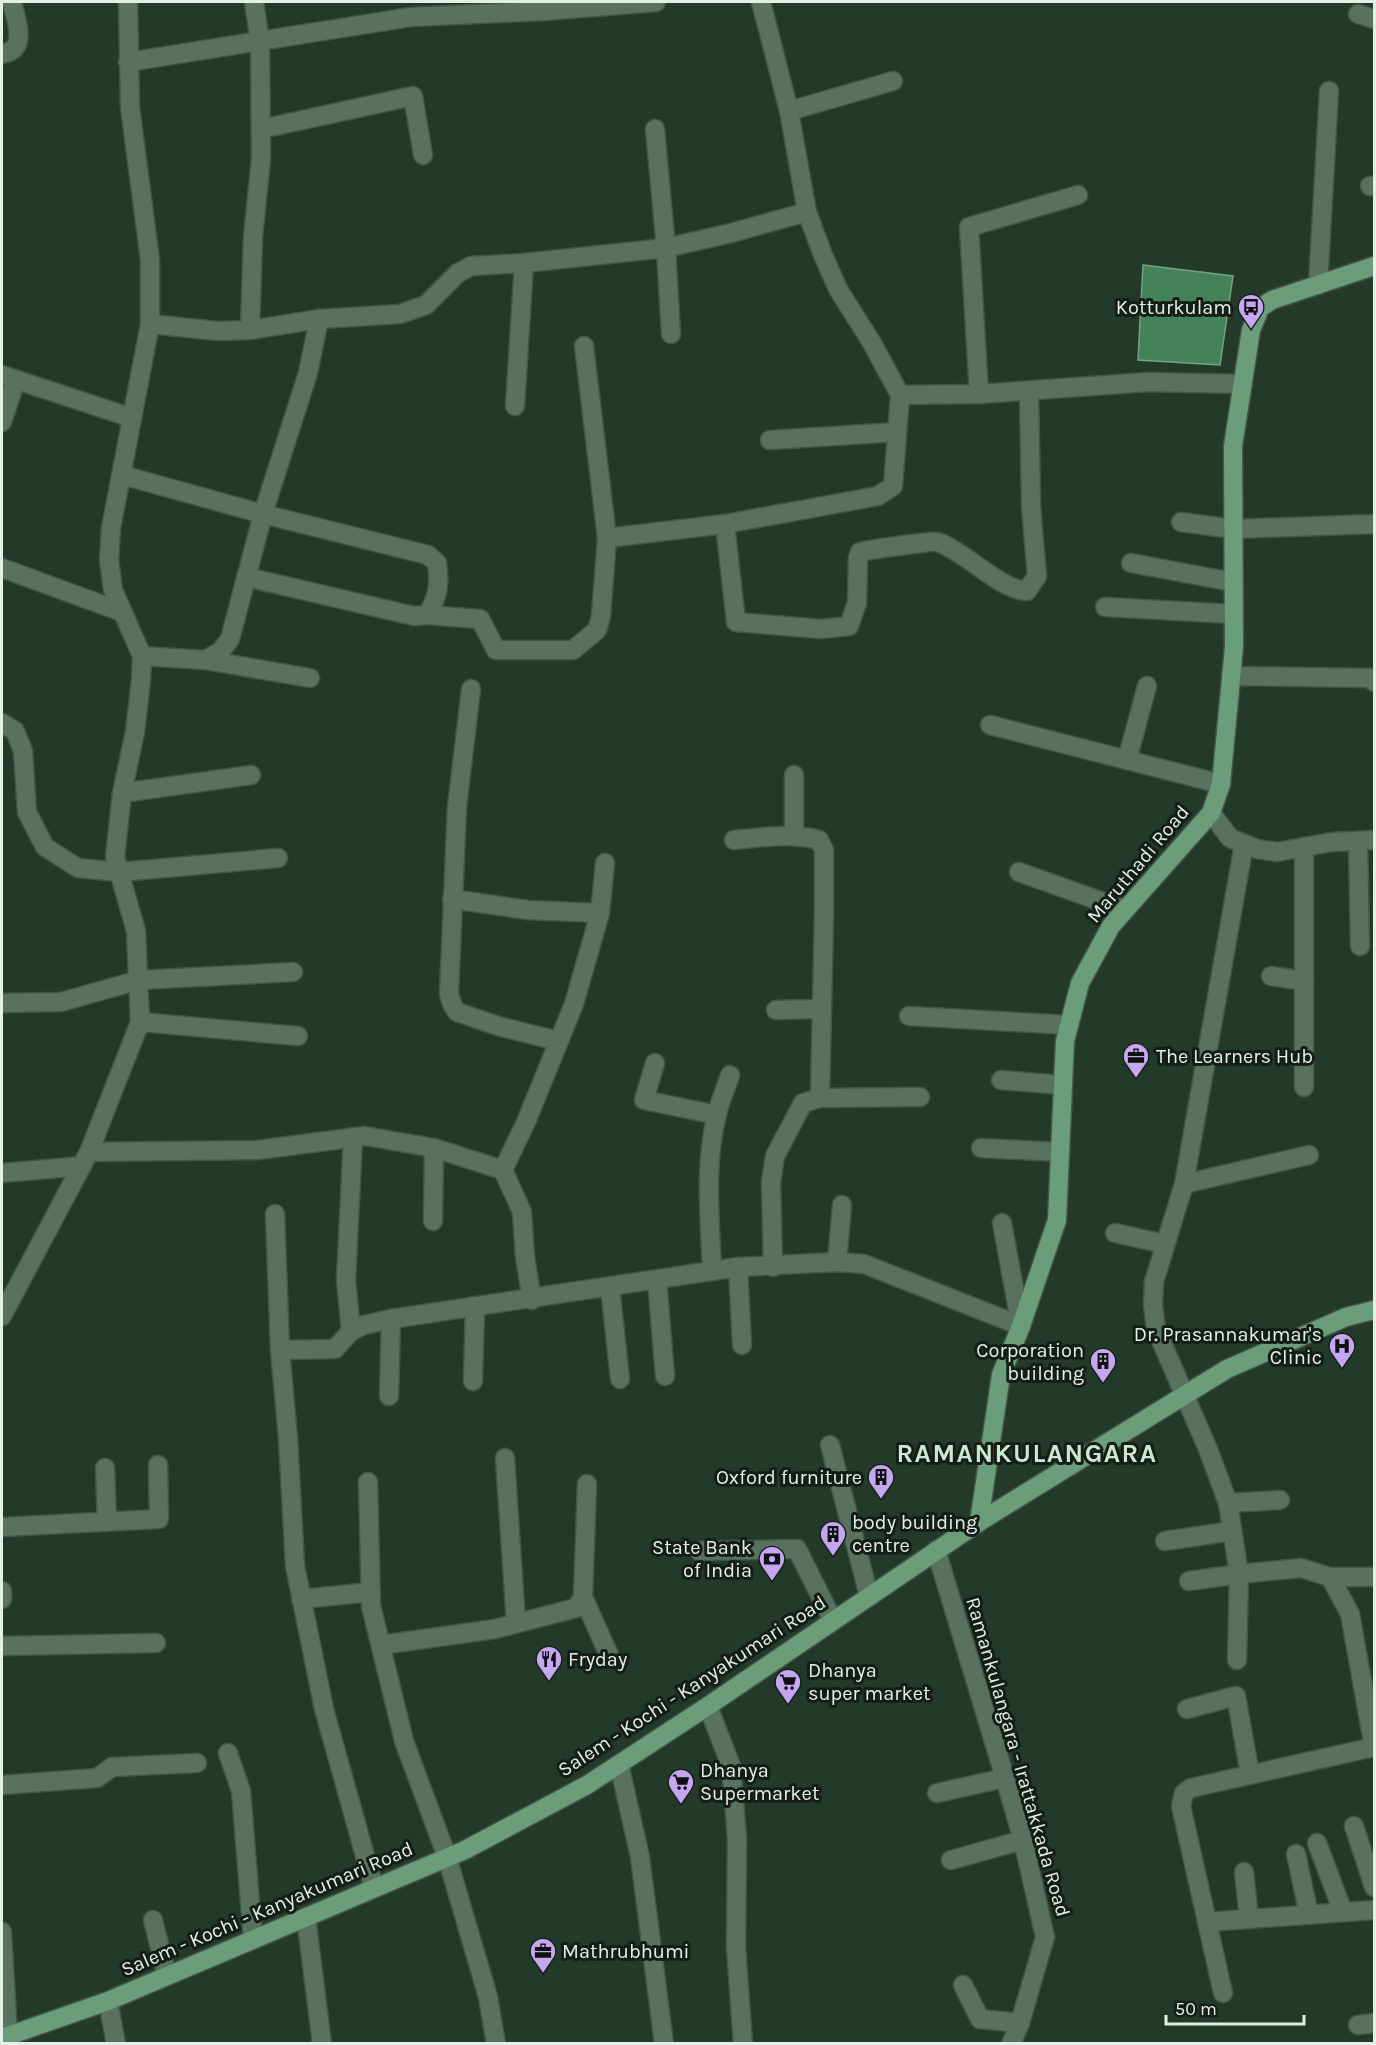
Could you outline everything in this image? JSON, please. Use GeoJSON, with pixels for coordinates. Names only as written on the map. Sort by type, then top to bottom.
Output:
{"type":"FeatureCollection","features":[{"type":"Feature","properties":{"kind":"main road","name":"Maruthadi Road"},"geometry":{"type":"LineString","coordinates":[[979,1522],[1001,1375],[1022,1326],[1057,1220],[1065,1041],[1080,983],[1111,926],[1211,813],[1221,784],[1231,676],[1233,446],[1251,330],[1260,308],[1272,300],[1374,266]]}},
{"type":"Feature","properties":{"kind":"main road","name":"Salem - Kochi - Kanyakumari Road"},"geometry":{"type":"LineString","coordinates":[[5,2037],[108,2001],[465,1850],[587,1785],[708,1706],[979,1522],[1227,1369],[1346,1317],[1374,1310]]}},
{"type":"Feature","properties":{"kind":"street"},"geometry":{"type":"LineString","coordinates":[[2,54],[10,52],[18,44],[19,37],[12,2]]}},
{"type":"Feature","properties":{"kind":"street"},"geometry":{"type":"LineString","coordinates":[[2,1316],[86,1159],[140,1022],[136,931],[115,857],[122,792],[135,732],[142,656],[113,590],[109,560],[111,528],[150,324],[150,260],[130,107],[128,2]]}},
{"type":"Feature","properties":{"kind":"street"},"geometry":{"type":"LineString","coordinates":[[250,330],[253,237],[261,159],[260,42],[254,2]]}},
{"type":"Feature","properties":{"kind":"street"},"geometry":{"type":"LineString","coordinates":[[128,63],[411,17],[544,11],[656,2]]}},
{"type":"Feature","properties":{"kind":"street"},"geometry":{"type":"LineString","coordinates":[[607,538],[725,524],[878,496],[893,486],[900,395],[872,343],[838,289],[807,212],[789,111],[761,2]]}},
{"type":"Feature","properties":{"kind":"street"},"geometry":{"type":"LineString","coordinates":[[789,111],[893,81]]}},
{"type":"Feature","properties":{"kind":"street"},"geometry":{"type":"LineString","coordinates":[[1318,285],[1329,91]]}},
{"type":"Feature","properties":{"kind":"street"},"geometry":{"type":"LineString","coordinates":[[261,129],[413,96],[423,155]]}},
{"type":"Feature","properties":{"kind":"street"},"geometry":{"type":"LineString","coordinates":[[655,129],[671,334]]}},
{"type":"Feature","properties":{"kind":"street"},"geometry":{"type":"LineString","coordinates":[[979,394],[969,227],[1078,195]]}},
{"type":"Feature","properties":{"kind":"street"},"geometry":{"type":"LineString","coordinates":[[150,324],[217,331],[250,330],[319,319],[400,314],[426,305],[458,273],[471,266],[524,263],[666,248],[807,212]]}},
{"type":"Feature","properties":{"kind":"street"},"geometry":{"type":"LineString","coordinates":[[515,406],[524,263]]}},
{"type":"Feature","properties":{"kind":"street"},"geometry":{"type":"LineString","coordinates":[[205,660],[220,652],[230,639],[263,514],[305,384],[319,319]]}},
{"type":"Feature","properties":{"kind":"street"},"geometry":{"type":"LineString","coordinates":[[246,577],[414,616],[480,619],[496,650],[573,650],[597,630],[601,616],[607,538],[584,346]]}},
{"type":"Feature","properties":{"kind":"street"},"geometry":{"type":"LineString","coordinates":[[2,422],[9,377],[132,418]]}},
{"type":"Feature","properties":{"kind":"street"},"geometry":{"type":"LineString","coordinates":[[900,395],[979,394],[1148,382],[1243,384]]}},
{"type":"Feature","properties":{"kind":"street"},"geometry":{"type":"LineString","coordinates":[[725,524],[736,622],[821,629],[849,626],[857,603],[860,552],[936,541],[963,555],[1016,590],[1027,591],[1037,576],[1031,506],[1029,391]]}},
{"type":"Feature","properties":{"kind":"street"},"geometry":{"type":"LineString","coordinates":[[770,440],[897,432]]}},
{"type":"Feature","properties":{"kind":"street"},"geometry":{"type":"LineString","coordinates":[[122,475],[263,514],[428,555],[438,563],[440,579],[435,603],[427,615]]}},
{"type":"Feature","properties":{"kind":"street"},"geometry":{"type":"LineString","coordinates":[[1181,522],[1233,529],[1374,525]]}},
{"type":"Feature","properties":{"kind":"street"},"geometry":{"type":"LineString","coordinates":[[1131,563],[1233,582]]}},
{"type":"Feature","properties":{"kind":"street"},"geometry":{"type":"LineString","coordinates":[[2,568],[122,612]]}},
{"type":"Feature","properties":{"kind":"street"},"geometry":{"type":"LineString","coordinates":[[1105,607],[1233,614]]}},
{"type":"Feature","properties":{"kind":"street"},"geometry":{"type":"LineString","coordinates":[[142,656],[205,660],[310,678]]}},
{"type":"Feature","properties":{"kind":"street"},"geometry":{"type":"LineString","coordinates":[[1231,676],[1370,678],[1374,682]]}},
{"type":"Feature","properties":{"kind":"street"},"geometry":{"type":"LineString","coordinates":[[1127,760],[1147,686]]}},
{"type":"Feature","properties":{"kind":"street"},"geometry":{"type":"LineString","coordinates":[[471,689],[457,807],[449,994],[457,1012],[498,1026],[558,1041]]}},
{"type":"Feature","properties":{"kind":"street"},"geometry":{"type":"LineString","coordinates":[[2,723],[15,731],[23,751],[27,812],[45,847],[78,868],[119,872],[278,858]]}},
{"type":"Feature","properties":{"kind":"street"},"geometry":{"type":"LineString","coordinates":[[990,725],[1221,784]]}},
{"type":"Feature","properties":{"kind":"street"},"geometry":{"type":"LineString","coordinates":[[122,792],[251,775]]}},
{"type":"Feature","properties":{"kind":"street"},"geometry":{"type":"LineString","coordinates":[[794,775],[794,836]]}},
{"type":"Feature","properties":{"kind":"street"},"geometry":{"type":"LineString","coordinates":[[1211,813],[1230,838],[1277,852],[1332,842],[1366,841],[1360,946]]}},
{"type":"Feature","properties":{"kind":"street"},"geometry":{"type":"LineString","coordinates":[[734,840],[794,836],[819,840],[824,850],[820,1098]]}},
{"type":"Feature","properties":{"kind":"street"},"geometry":{"type":"LineString","coordinates":[[1237,1660],[1239,1574],[1228,1503],[1208,1449],[1156,1329],[1153,1305],[1154,1282],[1184,1184],[1244,844]]}},
{"type":"Feature","properties":{"kind":"street"},"geometry":{"type":"LineString","coordinates":[[1304,847],[1304,1087]]}},
{"type":"Feature","properties":{"kind":"street"},"geometry":{"type":"LineString","coordinates":[[503,1170],[526,1122],[574,1004],[600,913],[605,863]]}},
{"type":"Feature","properties":{"kind":"street"},"geometry":{"type":"LineString","coordinates":[[1019,872],[1125,910]]}},
{"type":"Feature","properties":{"kind":"street"},"geometry":{"type":"LineString","coordinates":[[452,899],[528,910],[600,913]]}},
{"type":"Feature","properties":{"kind":"street"},"geometry":{"type":"LineString","coordinates":[[2,1003],[61,1002],[139,981],[293,972]]}},
{"type":"Feature","properties":{"kind":"street"},"geometry":{"type":"LineString","coordinates":[[1271,976],[1304,981]]}},
{"type":"Feature","properties":{"kind":"street"},"geometry":{"type":"LineString","coordinates":[[776,1010],[822,1009]]}},
{"type":"Feature","properties":{"kind":"street"},"geometry":{"type":"LineString","coordinates":[[909,1016],[1069,1024]]}},
{"type":"Feature","properties":{"kind":"street"},"geometry":{"type":"LineString","coordinates":[[140,1022],[298,1036]]}},
{"type":"Feature","properties":{"kind":"street"},"geometry":{"type":"LineString","coordinates":[[655,1063],[644,1100],[717,1115]]}},
{"type":"Feature","properties":{"kind":"street"},"geometry":{"type":"LineString","coordinates":[[712,1271],[708,1186],[717,1115],[730,1075]]}},
{"type":"Feature","properties":{"kind":"street"},"geometry":{"type":"LineString","coordinates":[[1001,1080],[1062,1085]]}},
{"type":"Feature","properties":{"kind":"street"},"geometry":{"type":"LineString","coordinates":[[773,1267],[771,1182],[775,1156],[803,1103],[820,1098],[920,1097]]}},
{"type":"Feature","properties":{"kind":"street"},"geometry":{"type":"LineString","coordinates":[[2,1173],[86,1159],[256,1150],[365,1136],[434,1148],[503,1170],[522,1212],[525,1257],[532,1300]]}},
{"type":"Feature","properties":{"kind":"street"},"geometry":{"type":"LineString","coordinates":[[351,1330],[346,1280],[353,1137]]}},
{"type":"Feature","properties":{"kind":"street"},"geometry":{"type":"LineString","coordinates":[[433,1221],[434,1148]]}},
{"type":"Feature","properties":{"kind":"street"},"geometry":{"type":"LineString","coordinates":[[981,1148],[1060,1152]]}},
{"type":"Feature","properties":{"kind":"street"},"geometry":{"type":"LineString","coordinates":[[1184,1184],[1309,1155]]}},
{"type":"Feature","properties":{"kind":"street"},"geometry":{"type":"LineString","coordinates":[[837,1262],[842,1205]]}},
{"type":"Feature","properties":{"kind":"street"},"geometry":{"type":"LineString","coordinates":[[275,1214],[280,1350],[288,1438],[295,1566],[324,1709],[374,1888]]}},
{"type":"Feature","properties":{"kind":"street"},"geometry":{"type":"LineString","coordinates":[[1002,1223],[1022,1326]]}},
{"type":"Feature","properties":{"kind":"street"},"geometry":{"type":"LineString","coordinates":[[1115,1233],[1165,1244]]}},
{"type":"Feature","properties":{"kind":"street"},"geometry":{"type":"LineString","coordinates":[[280,1350],[336,1349],[351,1330],[392,1319],[532,1300],[712,1271],[837,1262],[864,1264],[1022,1326]]}},
{"type":"Feature","properties":{"kind":"street"},"geometry":{"type":"LineString","coordinates":[[738,1268],[742,1346]]}},
{"type":"Feature","properties":{"kind":"street"},"geometry":{"type":"LineString","coordinates":[[657,1280],[665,1376]]}},
{"type":"Feature","properties":{"kind":"street"},"geometry":{"type":"LineString","coordinates":[[610,1287],[620,1379]]}},
{"type":"Feature","properties":{"kind":"street"},"geometry":{"type":"LineString","coordinates":[[473,1381],[475,1306]]}},
{"type":"Feature","properties":{"kind":"street"},"geometry":{"type":"LineString","coordinates":[[389,1396],[392,1319]]}},
{"type":"Feature","properties":{"kind":"street"},"geometry":{"type":"LineString","coordinates":[[830,1445],[869,1596]]}},
{"type":"Feature","properties":{"kind":"street"},"geometry":{"type":"LineString","coordinates":[[505,1458],[516,1623]]}},
{"type":"Feature","properties":{"kind":"street"},"geometry":{"type":"LineString","coordinates":[[2,1527],[159,1519],[158,1465]]}},
{"type":"Feature","properties":{"kind":"street"},"geometry":{"type":"LineString","coordinates":[[105,1468],[107,1522]]}},
{"type":"Feature","properties":{"kind":"street"},"geometry":{"type":"LineString","coordinates":[[368,1482],[371,1606],[404,1741],[447,1857],[488,1997],[496,2043]]}},
{"type":"Feature","properties":{"kind":"street"},"geometry":{"type":"LineString","coordinates":[[587,1484],[583,1597],[609,1655]]}},
{"type":"Feature","properties":{"kind":"street"},"geometry":{"type":"LineString","coordinates":[[1228,1503],[1280,1500]]}},
{"type":"Feature","properties":{"kind":"street"},"geometry":{"type":"LineString","coordinates":[[1165,1541],[1232,1531]]}},
{"type":"Feature","properties":{"kind":"street"},"geometry":{"type":"LineString","coordinates":[[699,1551],[797,1549],[833,1621]]}},
{"type":"Feature","properties":{"kind":"street","name":"Ramankulangara - Irattakkada Road"},"geometry":{"type":"LineString","coordinates":[[936,1550],[1023,1840],[1045,1937],[1020,2023],[1011,2043]]}},
{"type":"Feature","properties":{"kind":"street"},"geometry":{"type":"LineString","coordinates":[[1189,1581],[1300,1568],[1330,1577],[1374,1577]]}},
{"type":"Feature","properties":{"kind":"street"},"geometry":{"type":"LineString","coordinates":[[1223,1993],[1182,1806],[1184,1793],[1191,1788],[1374,1747],[1369,1686],[1350,1614],[1330,1577]]}},
{"type":"Feature","properties":{"kind":"street"},"geometry":{"type":"LineString","coordinates":[[301,1599],[371,1592]]}},
{"type":"Feature","properties":{"kind":"street"},"geometry":{"type":"LineString","coordinates":[[2,1593],[2,1599]]}},
{"type":"Feature","properties":{"kind":"street"},"geometry":{"type":"LineString","coordinates":[[381,1645],[495,1629],[576,1608],[583,1597]]}},
{"type":"Feature","properties":{"kind":"street"},"geometry":{"type":"LineString","coordinates":[[2,1646],[156,1643]]}},
{"type":"Feature","properties":{"kind":"street"},"geometry":{"type":"LineString","coordinates":[[1187,1709],[1236,1696],[1250,1774]]}},
{"type":"Feature","properties":{"kind":"street"},"geometry":{"type":"LineString","coordinates":[[708,1706],[731,1766],[737,1838],[736,1947],[743,2043]]}},
{"type":"Feature","properties":{"kind":"street"},"geometry":{"type":"LineString","coordinates":[[228,1754],[241,1791],[254,1939]]}},
{"type":"Feature","properties":{"kind":"street"},"geometry":{"type":"LineString","coordinates":[[2,1785],[97,1778],[112,1767],[197,1763]]}},
{"type":"Feature","properties":{"kind":"street"},"geometry":{"type":"LineString","coordinates":[[619,1764],[640,1857],[664,2043]]}},
{"type":"Feature","properties":{"kind":"street"},"geometry":{"type":"LineString","coordinates":[[937,1793],[1005,1778]]}},
{"type":"Feature","properties":{"kind":"street"},"geometry":{"type":"LineString","coordinates":[[1354,1826],[1374,1887]]}},
{"type":"Feature","properties":{"kind":"street"},"geometry":{"type":"LineString","coordinates":[[951,1860],[1023,1840]]}},
{"type":"Feature","properties":{"kind":"street"},"geometry":{"type":"LineString","coordinates":[[1317,1843],[1342,1912]]}},
{"type":"Feature","properties":{"kind":"street"},"geometry":{"type":"LineString","coordinates":[[1296,1854],[1309,1914]]}},
{"type":"Feature","properties":{"kind":"street"},"geometry":{"type":"LineString","coordinates":[[1244,1872],[1249,1919]]}},
{"type":"Feature","properties":{"kind":"street"},"geometry":{"type":"LineString","coordinates":[[1208,1922],[1374,1910]]}},
{"type":"Feature","properties":{"kind":"street"},"geometry":{"type":"LineString","coordinates":[[306,1917],[321,2043]]}},
{"type":"Feature","properties":{"kind":"street"},"geometry":{"type":"LineString","coordinates":[[153,1920],[167,1976]]}},
{"type":"Feature","properties":{"kind":"street"},"geometry":{"type":"LineString","coordinates":[[2,1932],[5,2037]]}},
{"type":"Feature","properties":{"kind":"street"},"geometry":{"type":"LineString","coordinates":[[963,1985],[980,2019],[1020,2023]]}},
{"type":"Feature","properties":{"kind":"street"},"geometry":{"type":"LineString","coordinates":[[108,2001],[116,2043]]}},
{"type":"Feature","properties":{"kind":"shaded area","name":"Kotturkulam"},"geometry":{"type":"Polygon","coordinates":[[[1143,265],[1233,276],[1220,365],[1138,360],[1143,265]]]}},
{"type":"Feature","properties":{"kind":"place","name":"Kotturkulam"},"geometry":{"type":"Point","coordinates":[1251,330]}},
{"type":"Feature","properties":{"kind":"place","name":"The Learners Hub"},"geometry":{"type":"Point","coordinates":[1136,1079]}},
{"type":"Feature","properties":{"kind":"place","name":"Dr. Prasannakumar's Clinic"},"geometry":{"type":"Point","coordinates":[1342,1369]}},
{"type":"Feature","properties":{"kind":"place","name":"Corporation building"},"geometry":{"type":"Point","coordinates":[1103,1384]}},
{"type":"Feature","properties":{"kind":"place","name":"Oxford furniture"},"geometry":{"type":"Point","coordinates":[881,1500]}},
{"type":"Feature","properties":{"kind":"place","name":"body building centre"},"geometry":{"type":"Point","coordinates":[833,1557]}},
{"type":"Feature","properties":{"kind":"place","name":"State Bank of India"},"geometry":{"type":"Point","coordinates":[772,1582]}},
{"type":"Feature","properties":{"kind":"place","name":"Fryday"},"geometry":{"type":"Point","coordinates":[549,1682]}},
{"type":"Feature","properties":{"kind":"place","name":"Dhanya super market"},"geometry":{"type":"Point","coordinates":[788,1705]}},
{"type":"Feature","properties":{"kind":"place","name":"Dhanya Supermarket"},"geometry":{"type":"Point","coordinates":[681,1805]}},
{"type":"Feature","properties":{"kind":"place","name":"Mathrubhumi"},"geometry":{"type":"Point","coordinates":[543,1974]}},
{"type":"Feature","properties":{"kind":"district","name":"RAMANKULANGARA"},"geometry":{"type":"Point","coordinates":[1027,1453]}}]}
